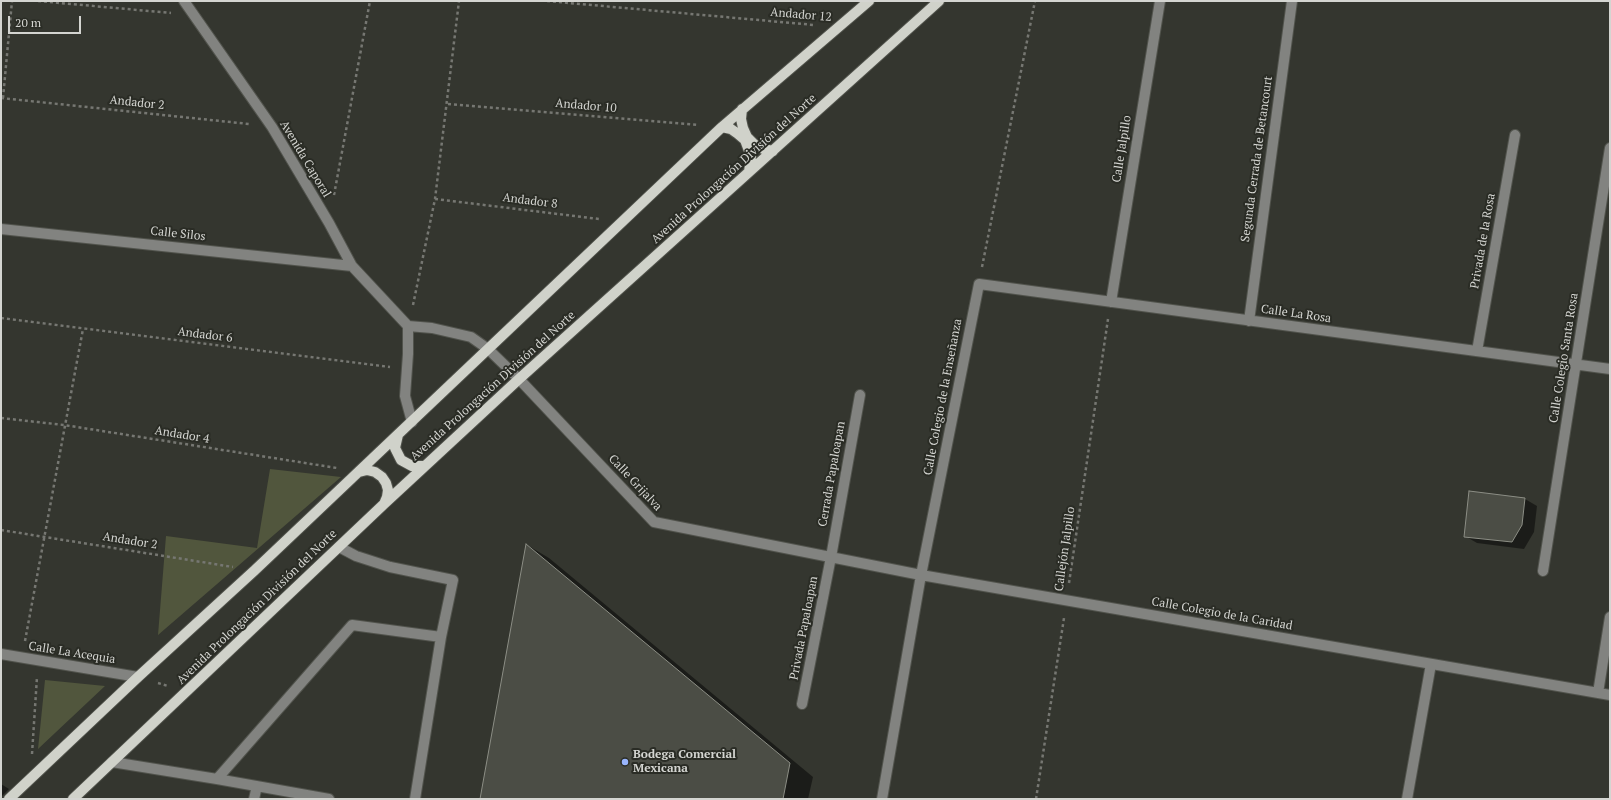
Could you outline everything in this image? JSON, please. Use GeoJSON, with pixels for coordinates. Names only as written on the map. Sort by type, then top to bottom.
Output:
{"type":"FeatureCollection","features":[{"type":"Feature","properties":{"kind":"main road"},"geometry":{"type":"LineString","coordinates":[[9,799],[359,472],[722,127],[868,1]]}},
{"type":"Feature","properties":{"kind":"main road","name":"Avenida Prolongación División del Norte"},"geometry":{"type":"LineString","coordinates":[[73,799],[339,546],[519,379],[940,1]]}},
{"type":"Feature","properties":{"kind":"main road"},"geometry":{"type":"LineString","coordinates":[[742,109],[741,119],[747,137],[754,144],[763,149],[773,151]]}},
{"type":"Feature","properties":{"kind":"main road"},"geometry":{"type":"LineString","coordinates":[[722,127],[735,132],[745,140],[751,156],[749,172]]}},
{"type":"Feature","properties":{"kind":"main road"},"geometry":{"type":"LineString","coordinates":[[398,435],[395,448],[400,460],[412,466],[425,466]]}},
{"type":"Feature","properties":{"kind":"main road"},"geometry":{"type":"LineString","coordinates":[[359,472],[367,470],[375,472],[382,477],[388,490],[384,504]]}},
{"type":"Feature","properties":{"kind":"street","name":"Avenida Caporal"},"geometry":{"type":"LineString","coordinates":[[184,1],[272,127],[329,223],[352,266],[408,326]]}},
{"type":"Feature","properties":{"kind":"street","name":"Calle Jalpillo"},"geometry":{"type":"LineString","coordinates":[[1111,302],[1160,1]]}},
{"type":"Feature","properties":{"kind":"street","name":"Segunda Cerrada de Betancourt"},"geometry":{"type":"LineString","coordinates":[[1249,321],[1292,1]]}},
{"type":"Feature","properties":{"kind":"street","name":"Privada de la Rosa"},"geometry":{"type":"LineString","coordinates":[[1477,351],[1515,134]]}},
{"type":"Feature","properties":{"kind":"street","name":"Calle Colegio Santa Rosa"},"geometry":{"type":"LineString","coordinates":[[1543,572],[1610,148]]}},
{"type":"Feature","properties":{"kind":"street","name":"Calle Silos"},"geometry":{"type":"LineString","coordinates":[[1,229],[352,266]]}},
{"type":"Feature","properties":{"kind":"street","name":"Calle La Rosa"},"geometry":{"type":"LineString","coordinates":[[979,284],[1610,369]]}},
{"type":"Feature","properties":{"kind":"street","name":"Calle Colegio de la Enseñanza"},"geometry":{"type":"LineString","coordinates":[[882,799],[921,575],[979,284]]}},
{"type":"Feature","properties":{"kind":"street"},"geometry":{"type":"LineString","coordinates":[[412,422],[405,396],[408,326],[432,328],[471,337],[488,349]]}},
{"type":"Feature","properties":{"kind":"street","name":"Calle Grijalva"},"geometry":{"type":"LineString","coordinates":[[488,349],[519,379],[654,522],[831,557]]}},
{"type":"Feature","properties":{"kind":"street","name":"Cerrada Papaloapan"},"geometry":{"type":"LineString","coordinates":[[831,557],[860,395]]}},
{"type":"Feature","properties":{"kind":"street"},"geometry":{"type":"LineString","coordinates":[[339,546],[356,556],[390,567],[453,580],[441,637],[415,799]]}},
{"type":"Feature","properties":{"kind":"street","name":"Calle Colegio de la Caridad"},"geometry":{"type":"LineString","coordinates":[[831,557],[1066,601],[1610,695]]}},
{"type":"Feature","properties":{"kind":"street","name":"Privada Papaloapan"},"geometry":{"type":"LineString","coordinates":[[802,704],[831,557]]}},
{"type":"Feature","properties":{"kind":"street"},"geometry":{"type":"LineString","coordinates":[[1598,693],[1610,617]]}},
{"type":"Feature","properties":{"kind":"street"},"geometry":{"type":"LineString","coordinates":[[217,779],[352,625],[441,637]]}},
{"type":"Feature","properties":{"kind":"street","name":"Calle La Acequia"},"geometry":{"type":"LineString","coordinates":[[1,654],[138,677]]}},
{"type":"Feature","properties":{"kind":"street"},"geometry":{"type":"LineString","coordinates":[[1407,799],[1431,664]]}},
{"type":"Feature","properties":{"kind":"street"},"geometry":{"type":"LineString","coordinates":[[112,762],[257,786],[313,798],[329,799]]}},
{"type":"Feature","properties":{"kind":"street"},"geometry":{"type":"LineString","coordinates":[[254,799],[257,786]]}},
{"type":"Feature","properties":{"kind":"path"},"geometry":{"type":"LineString","coordinates":[[2,98],[12,1]]}},
{"type":"Feature","properties":{"kind":"path"},"geometry":{"type":"LineString","coordinates":[[38,1],[195,16]]}},
{"type":"Feature","properties":{"kind":"path"},"geometry":{"type":"LineString","coordinates":[[329,223],[370,1]]}},
{"type":"Feature","properties":{"kind":"path"},"geometry":{"type":"LineString","coordinates":[[408,326],[435,199],[448,104],[459,1]]}},
{"type":"Feature","properties":{"kind":"path","name":"Andador 12"},"geometry":{"type":"LineString","coordinates":[[547,1],[837,27]]}},
{"type":"Feature","properties":{"kind":"path"},"geometry":{"type":"LineString","coordinates":[[979,284],[1035,1]]}},
{"type":"Feature","properties":{"kind":"path","name":"Andador 2"},"geometry":{"type":"LineString","coordinates":[[2,98],[272,127]]}},
{"type":"Feature","properties":{"kind":"path","name":"Andador 10"},"geometry":{"type":"LineString","coordinates":[[448,104],[722,127]]}},
{"type":"Feature","properties":{"kind":"path","name":"Andador 8"},"geometry":{"type":"LineString","coordinates":[[435,199],[623,222]]}},
{"type":"Feature","properties":{"kind":"path","name":"Callejón Jalpillo"},"geometry":{"type":"LineString","coordinates":[[1036,799],[1111,302]]}},
{"type":"Feature","properties":{"kind":"path","name":"Andador 6"},"geometry":{"type":"LineString","coordinates":[[1,318],[407,368]]}},
{"type":"Feature","properties":{"kind":"path"},"geometry":{"type":"LineString","coordinates":[[20,658],[83,329]]}},
{"type":"Feature","properties":{"kind":"path","name":"Andador 4"},"geometry":{"type":"LineString","coordinates":[[1,418],[64,426],[359,472]]}},
{"type":"Feature","properties":{"kind":"path","name":"Andador 2"},"geometry":{"type":"LineString","coordinates":[[1,530],[255,570]]}},
{"type":"Feature","properties":{"kind":"path"},"geometry":{"type":"LineString","coordinates":[[30,780],[38,660]]}},
{"type":"Feature","properties":{"kind":"path"},"geometry":{"type":"LineString","coordinates":[[138,677],[187,691]]}},
{"type":"Feature","properties":{"kind":"green space"},"geometry":{"type":"Polygon","coordinates":[[[270,469],[341,477],[158,635],[166,536],[257,548],[270,469]]]}},
{"type":"Feature","properties":{"kind":"green space"},"geometry":{"type":"Polygon","coordinates":[[[45,680],[105,686],[38,749],[45,680]]]}},
{"type":"Feature","properties":{"kind":"building"},"geometry":{"type":"Polygon","coordinates":[[[1469,491],[1525,498],[1522,525],[1512,542],[1464,537],[1469,491]]]}},
{"type":"Feature","properties":{"kind":"building"},"geometry":{"type":"Polygon","coordinates":[[[526,544],[790,763],[783,799],[480,799],[526,544]]]}},
{"type":"Feature","properties":{"kind":"place","name":"Bodega Comercial Mexicana"},"geometry":{"type":"Point","coordinates":[625,762]}}]}
